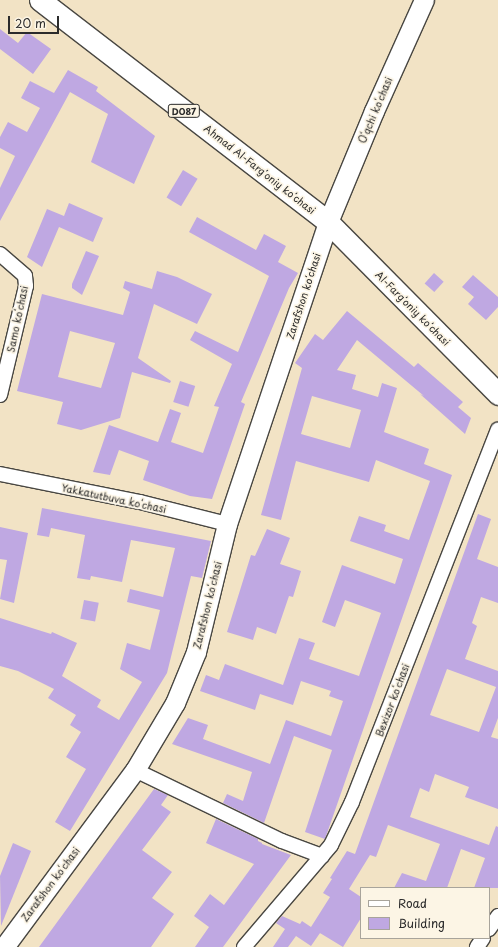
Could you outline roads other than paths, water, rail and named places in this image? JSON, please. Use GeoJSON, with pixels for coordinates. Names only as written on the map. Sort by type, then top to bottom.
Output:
{"type":"FeatureCollection","features":[{"type":"Feature","properties":{"kind":"main road","name":"Ahmad Al-Fargʻoniy koʻchasi"},"geometry":{"type":"LineString","coordinates":[[40,0],[328,222]]}},
{"type":"Feature","properties":{"kind":"main road","name":"Oʻqchi koʻchasi"},"geometry":{"type":"LineString","coordinates":[[328,222],[374,111],[424,0]]}},
{"type":"Feature","properties":{"kind":"main road","name":"Al-Fargʻoniy koʻchasi"},"geometry":{"type":"LineString","coordinates":[[328,222],[498,394]]}},
{"type":"Feature","properties":{"kind":"main road","name":"Zarafshon koʻchasi"},"geometry":{"type":"LineString","coordinates":[[4,947],[135,770],[175,703],[196,652],[227,524],[328,222]]}},
{"type":"Feature","properties":{"kind":"street","name":"Samo koʻchasi"},"geometry":{"type":"LineString","coordinates":[[0,254],[25,276],[26,286],[0,395]]}},
{"type":"Feature","properties":{"kind":"street","name":"Bexizor koʻchasi"},"geometry":{"type":"LineString","coordinates":[[244,947],[331,845],[352,802],[498,430]]}},
{"type":"Feature","properties":{"kind":"street","name":"Yakkatutbuva koʻchasi"},"geometry":{"type":"LineString","coordinates":[[0,474],[140,502],[227,524]]}},
{"type":"Feature","properties":{"kind":"street"},"geometry":{"type":"LineString","coordinates":[[135,770],[282,841],[322,856]]}},
{"type":"Feature","properties":{"kind":"street"},"geometry":{"type":"LineString","coordinates":[[490,928],[498,916]]}}]}
